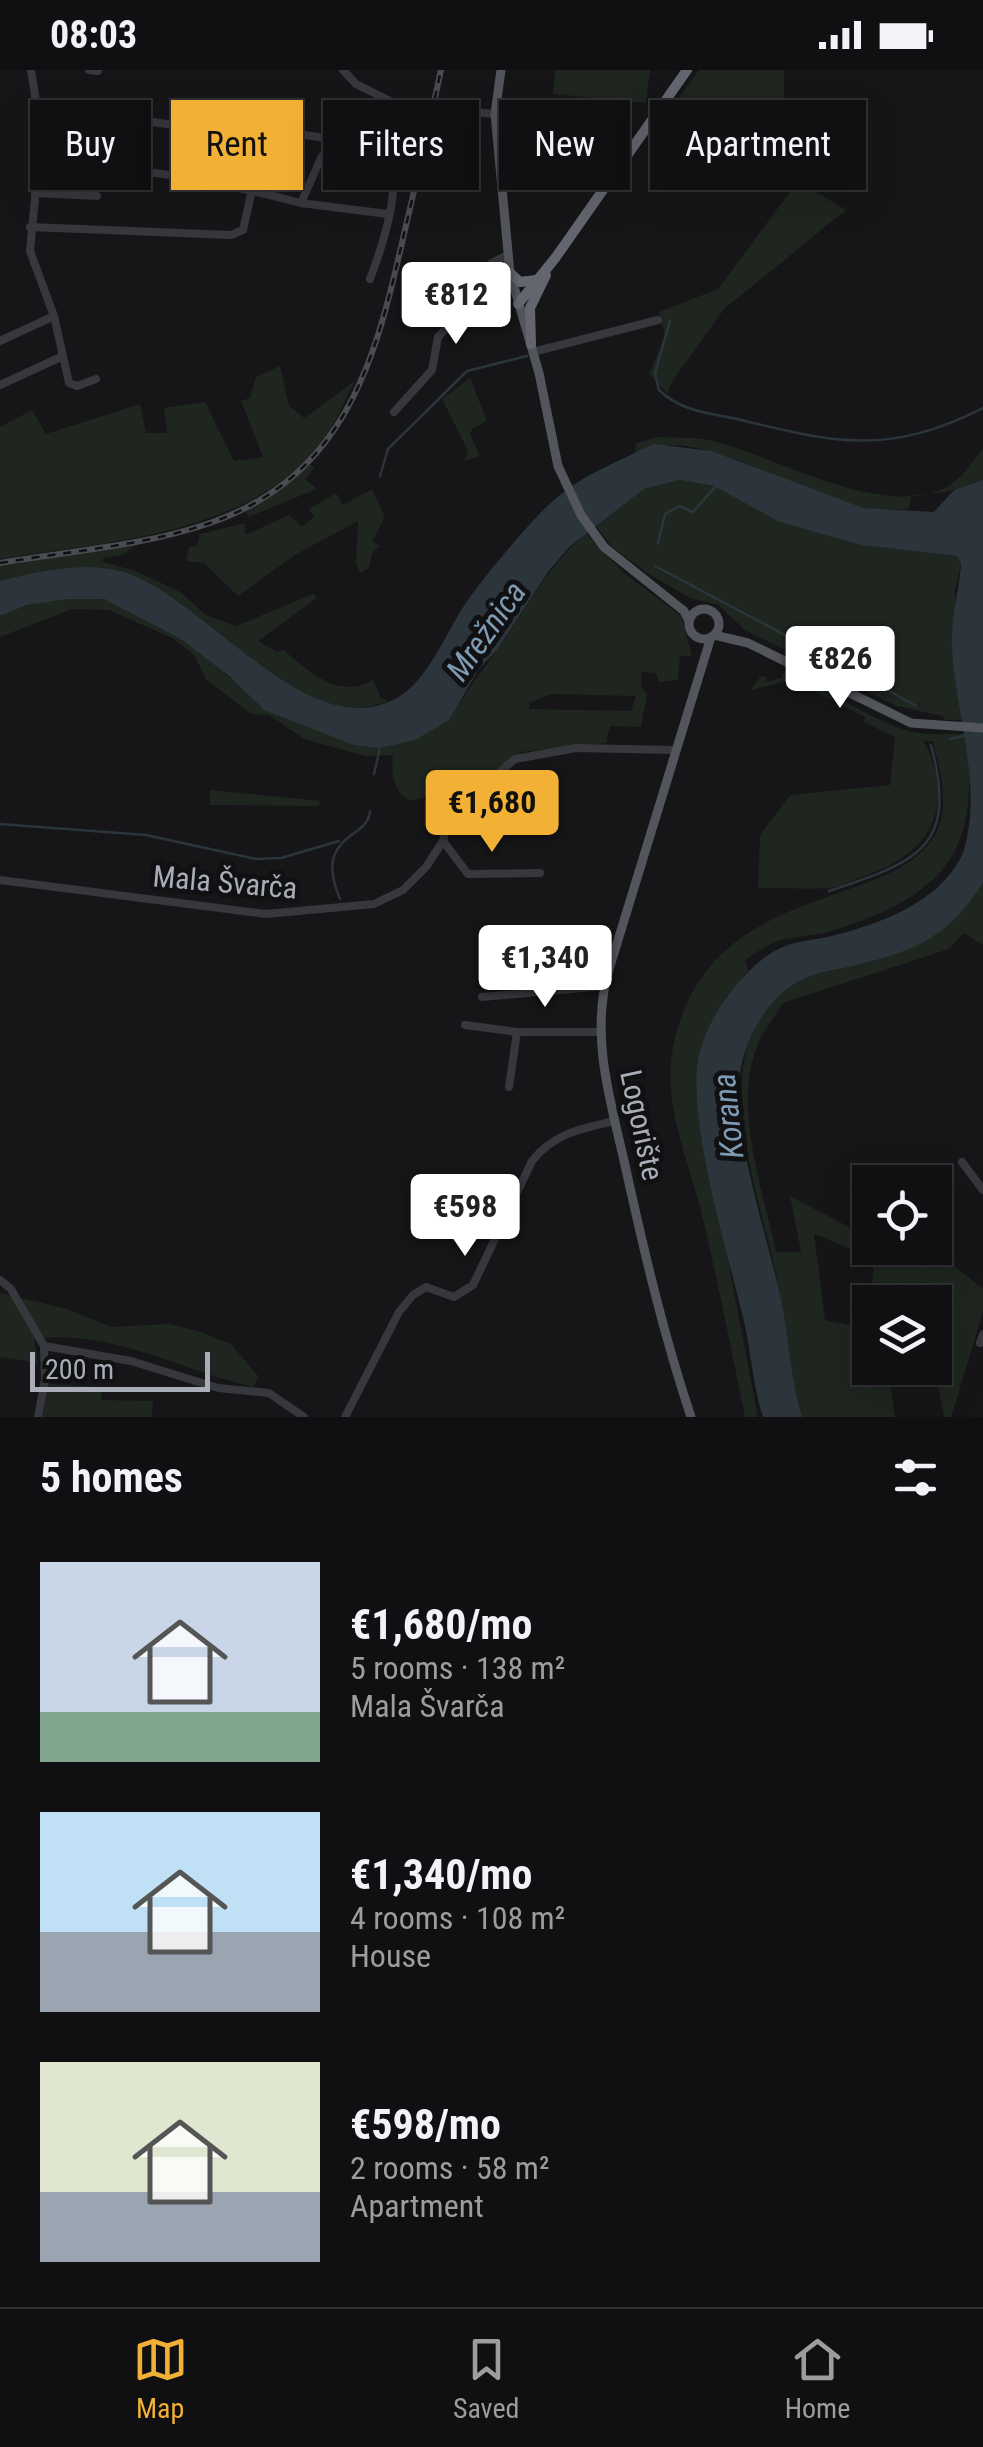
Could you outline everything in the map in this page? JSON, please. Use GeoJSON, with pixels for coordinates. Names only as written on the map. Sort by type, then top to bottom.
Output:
{"type":"FeatureCollection","features":[{"type":"Feature","properties":{"kind":"highway"},"geometry":{"type":"LineString","coordinates":[[518,304],[688,70]]}},
{"type":"Feature","properties":{"kind":"highway"},"geometry":{"type":"LineString","coordinates":[[532,348],[528,322],[532,302],[556,256]]}},
{"type":"Feature","properties":{"kind":"highway"},"geometry":{"type":"LineString","coordinates":[[510,273],[524,282],[537,280]]}},
{"type":"Feature","properties":{"kind":"highway"},"geometry":{"type":"LineString","coordinates":[[518,304],[532,302]]}},
{"type":"Feature","properties":{"kind":"main road"},"geometry":{"type":"LineString","coordinates":[[501,70],[494,114],[510,273],[564,481],[587,524],[612,556],[684,611],[693,634],[748,643]]}},
{"type":"Feature","properties":{"kind":"main road"},"geometry":{"type":"LineString","coordinates":[[661,593],[705,608],[748,643],[901,719],[946,727],[983,728]]}},
{"type":"Feature","properties":{"kind":"main road"},"geometry":{"type":"LineString","coordinates":[[690,620],[697,610],[705,608]]}},
{"type":"Feature","properties":{"kind":"main road"},"geometry":{"type":"LineString","coordinates":[[712,636],[718,618]]}},
{"type":"Feature","properties":{"kind":"main road","name":"Logorište"},"geometry":{"type":"LineString","coordinates":[[693,634],[700,669]]}},
{"type":"Feature","properties":{"kind":"main road","name":"Logorište"},"geometry":{"type":"LineString","coordinates":[[691,1417],[657,1312],[614,1121],[600,1032],[604,986],[712,636]]}},
{"type":"Feature","properties":{"kind":"street"},"geometry":{"type":"LineString","coordinates":[[30,70],[35,100]]}},
{"type":"Feature","properties":{"kind":"street"},"geometry":{"type":"LineString","coordinates":[[89,70],[98,70]]}},
{"type":"Feature","properties":{"kind":"street"},"geometry":{"type":"LineString","coordinates":[[344,70],[356,84],[388,100]]}},
{"type":"Feature","properties":{"kind":"street"},"geometry":{"type":"LineString","coordinates":[[479,113],[494,114]]}},
{"type":"Feature","properties":{"kind":"street"},"geometry":{"type":"LineString","coordinates":[[151,122],[215,132],[246,126],[323,138]]}},
{"type":"Feature","properties":{"kind":"street"},"geometry":{"type":"LineString","coordinates":[[301,203],[323,155]]}},
{"type":"Feature","properties":{"kind":"street"},"geometry":{"type":"LineString","coordinates":[[34,190],[30,252],[54,316],[70,383],[77,386],[96,380]]}},
{"type":"Feature","properties":{"kind":"street"},"geometry":{"type":"LineString","coordinates":[[30,227],[231,235],[243,230],[252,190],[301,203],[388,214]]}},
{"type":"Feature","properties":{"kind":"street"},"geometry":{"type":"LineString","coordinates":[[370,280],[392,190]]}},
{"type":"Feature","properties":{"kind":"street"},"geometry":{"type":"LineString","coordinates":[[34,193],[97,196]]}},
{"type":"Feature","properties":{"kind":"street"},"geometry":{"type":"LineString","coordinates":[[394,412],[432,370],[438,337],[455,319],[490,262],[508,254]]}},
{"type":"Feature","properties":{"kind":"street"},"geometry":{"type":"LineString","coordinates":[[0,340],[54,316]]}},
{"type":"Feature","properties":{"kind":"street"},"geometry":{"type":"LineString","coordinates":[[532,348],[658,320]]}},
{"type":"Feature","properties":{"kind":"street"},"geometry":{"type":"LineString","coordinates":[[0,385],[64,356]]}},
{"type":"Feature","properties":{"kind":"street","name":"Mala Švarča"},"geometry":{"type":"LineString","coordinates":[[0,880],[266,914],[332,911],[374,904],[403,890],[443,841],[450,808],[460,797],[523,756],[616,746],[675,750]]}},
{"type":"Feature","properties":{"kind":"street"},"geometry":{"type":"LineString","coordinates":[[443,841],[468,874],[540,873]]}},
{"type":"Feature","properties":{"kind":"street"},"geometry":{"type":"LineString","coordinates":[[482,997],[604,986]]}},
{"type":"Feature","properties":{"kind":"street"},"geometry":{"type":"LineString","coordinates":[[465,1025],[517,1032],[600,1032]]}},
{"type":"Feature","properties":{"kind":"street"},"geometry":{"type":"LineString","coordinates":[[509,1088],[517,1032]]}},
{"type":"Feature","properties":{"kind":"street"},"geometry":{"type":"LineString","coordinates":[[345,1417],[388,1331],[413,1295],[426,1287],[454,1297],[473,1284],[532,1161],[544,1145],[558,1136],[614,1121]]}},
{"type":"Feature","properties":{"kind":"street"},"geometry":{"type":"LineString","coordinates":[[962,1162],[983,1190]]}},
{"type":"Feature","properties":{"kind":"street"},"geometry":{"type":"LineString","coordinates":[[0,1280],[11,1289],[44,1346],[45,1380],[38,1417]]}},
{"type":"Feature","properties":{"kind":"street"},"geometry":{"type":"LineString","coordinates":[[44,1346],[131,1361],[218,1388],[270,1393],[304,1417]]}},
{"type":"Feature","properties":{"kind":"shaded area"},"geometry":{"type":"Polygon","coordinates":[[[555,70],[650,70],[646,103],[553,94],[555,70]]]}},
{"type":"Feature","properties":{"kind":"shaded area"},"geometry":{"type":"Polygon","coordinates":[[[699,70],[784,70],[784,100],[677,100],[699,70]]]}},
{"type":"Feature","properties":{"kind":"shaded area"},"geometry":{"type":"Polygon","coordinates":[[[791,190],[813,190],[846,210],[724,309],[671,383],[668,394],[649,374],[665,336],[659,312],[718,289],[791,190]]]}},
{"type":"Feature","properties":{"kind":"shaded area"},"geometry":{"type":"Polygon","coordinates":[[[280,366],[289,406],[304,418],[355,381],[331,428],[302,464],[266,491],[225,512],[182,527],[0,559],[0,427],[32,410],[46,434],[140,404],[146,433],[167,433],[164,408],[205,402],[234,461],[263,457],[241,401],[250,398],[256,377],[280,366]]]}},
{"type":"Feature","properties":{"kind":"shaded area"},"geometry":{"type":"Polygon","coordinates":[[[470,378],[487,421],[470,434],[480,456],[464,461],[468,451],[442,399],[470,378]]]}},
{"type":"Feature","properties":{"kind":"shaded area"},"geometry":{"type":"Polygon","coordinates":[[[657,437],[704,439],[856,490],[912,496],[909,509],[869,509],[837,501],[719,454],[689,447],[661,446],[636,453],[635,444],[657,437]]]}},
{"type":"Feature","properties":{"kind":"shaded area"},"geometry":{"type":"Polygon","coordinates":[[[983,449],[983,480],[947,492],[923,494],[950,485],[983,449]]]}},
{"type":"Feature","properties":{"kind":"shaded area"},"geometry":{"type":"Polygon","coordinates":[[[310,464],[314,468],[305,479],[317,489],[248,517],[246,511],[310,464]]]}},
{"type":"Feature","properties":{"kind":"shaded area"},"geometry":{"type":"Polygon","coordinates":[[[680,480],[714,486],[779,522],[861,545],[957,556],[961,564],[955,591],[964,720],[944,720],[943,716],[896,706],[745,630],[718,605],[690,598],[652,576],[613,548],[596,526],[644,489],[680,480]]]}},
{"type":"Feature","properties":{"kind":"shaded area"},"geometry":{"type":"Polygon","coordinates":[[[372,489],[385,517],[372,541],[380,546],[372,553],[369,568],[360,573],[356,563],[358,521],[295,555],[238,596],[204,563],[186,561],[189,547],[197,546],[200,534],[245,523],[245,535],[289,515],[302,527],[314,517],[309,509],[336,493],[343,505],[372,489]]]}},
{"type":"Feature","properties":{"kind":"shaded area"},"geometry":{"type":"Polygon","coordinates":[[[586,533],[625,574],[681,616],[692,656],[680,656],[678,680],[659,682],[656,673],[642,672],[641,686],[647,695],[641,727],[610,726],[606,743],[521,752],[483,780],[410,801],[394,781],[393,755],[366,756],[304,739],[269,715],[251,714],[206,679],[194,655],[172,638],[109,610],[72,609],[0,637],[0,616],[52,599],[93,597],[128,608],[171,631],[211,661],[264,710],[449,720],[538,588],[586,533]],[[551,694],[529,703],[529,709],[631,711],[636,696],[551,694]]]}},
{"type":"Feature","properties":{"kind":"shaded area"},"geometry":{"type":"Polygon","coordinates":[[[138,543],[123,555],[103,558],[103,562],[136,571],[180,592],[206,615],[236,626],[313,594],[317,598],[258,641],[277,652],[284,650],[314,674],[336,685],[348,687],[373,680],[381,698],[389,701],[344,708],[303,694],[176,600],[122,572],[77,567],[0,581],[0,566],[138,543]]]}},
{"type":"Feature","properties":{"kind":"shaded area"},"geometry":{"type":"Polygon","coordinates":[[[783,673],[816,685],[895,726],[919,733],[966,734],[969,775],[960,840],[947,864],[928,884],[871,917],[765,947],[745,960],[748,971],[726,997],[698,1105],[758,1417],[745,1417],[704,1223],[673,1108],[671,1062],[675,1038],[697,985],[729,947],[769,921],[892,872],[922,852],[940,823],[943,803],[933,741],[924,741],[938,786],[937,806],[922,840],[907,854],[836,887],[758,888],[760,835],[790,795],[890,785],[895,737],[792,680],[751,690],[760,677],[766,676],[767,682],[781,678],[783,673]]]}},
{"type":"Feature","properties":{"kind":"shaded area"},"geometry":{"type":"Polygon","coordinates":[[[210,790],[321,801],[318,806],[210,805],[210,790]]]}},
{"type":"Feature","properties":{"kind":"shaded area"},"geometry":{"type":"Polygon","coordinates":[[[983,882],[983,945],[964,933],[949,949],[783,1003],[758,1044],[751,1068],[749,1121],[776,1252],[801,1252],[790,1196],[852,1229],[852,1249],[814,1234],[825,1320],[852,1325],[852,1385],[890,1385],[895,1417],[802,1417],[742,1115],[742,1074],[751,1036],[770,1004],[802,979],[913,947],[942,929],[983,882]]]}},
{"type":"Feature","properties":{"kind":"shaded area"},"geometry":{"type":"Polygon","coordinates":[[[874,1265],[952,1265],[983,1289],[983,1312],[951,1417],[944,1417],[938,1385],[952,1385],[952,1285],[872,1285],[874,1265]]]}},
{"type":"Feature","properties":{"kind":"shaded area"},"geometry":{"type":"Polygon","coordinates":[[[0,1293],[68,1309],[111,1327],[169,1324],[201,1332],[231,1344],[258,1376],[254,1387],[118,1345],[62,1337],[34,1339],[38,1363],[0,1357],[0,1293]]]}},
{"type":"Feature","properties":{"kind":"shaded area"},"geometry":{"type":"Polygon","coordinates":[[[49,1384],[102,1387],[101,1400],[153,1401],[152,1417],[42,1417],[49,1384]]]}},
{"type":"Feature","properties":{"kind":"water"},"geometry":{"type":"Polygon","coordinates":[[[653,444],[712,451],[863,508],[934,512],[954,490],[983,480],[983,883],[956,917],[928,940],[895,954],[813,975],[789,987],[760,1019],[740,1072],[738,1096],[746,1155],[782,1304],[802,1417],[763,1417],[759,1404],[702,1143],[697,1076],[700,1051],[725,1000],[763,958],[788,945],[847,932],[907,908],[941,884],[964,850],[971,800],[952,647],[961,564],[957,556],[861,545],[779,522],[714,486],[680,480],[644,489],[569,547],[497,650],[479,669],[449,720],[415,740],[380,748],[354,745],[264,710],[229,676],[181,639],[104,599],[27,605],[0,616],[0,581],[75,567],[120,571],[152,585],[186,607],[290,685],[326,702],[361,708],[395,699],[418,680],[470,597],[544,509],[577,483],[653,444]]]}},
{"type":"Feature","properties":{"kind":"waterway"},"geometry":{"type":"LineString","coordinates":[[670,321],[655,373],[659,390],[676,403],[695,410],[803,434],[861,441],[918,433],[983,408]]}},
{"type":"Feature","properties":{"kind":"waterway"},"geometry":{"type":"LineString","coordinates":[[380,476],[388,449],[467,371],[527,356]]}},
{"type":"Feature","properties":{"kind":"waterway"},"geometry":{"type":"LineString","coordinates":[[658,543],[665,514],[679,506],[693,512],[717,485]]}},
{"type":"Feature","properties":{"kind":"waterway"},"geometry":{"type":"LineString","coordinates":[[655,566],[834,661]]}},
{"type":"Feature","properties":{"kind":"waterway"},"geometry":{"type":"LineString","coordinates":[[848,668],[916,706]]}},
{"type":"Feature","properties":{"kind":"waterway"},"geometry":{"type":"LineString","coordinates":[[950,739],[968,735]]}},
{"type":"Feature","properties":{"kind":"waterway"},"geometry":{"type":"LineString","coordinates":[[829,891],[886,871],[923,846],[934,829],[939,808],[931,745]]}},
{"type":"Feature","properties":{"kind":"waterway"},"geometry":{"type":"LineString","coordinates":[[374,774],[380,748]]}},
{"type":"Feature","properties":{"kind":"waterway"},"geometry":{"type":"LineString","coordinates":[[340,899],[333,861],[337,850],[361,828],[370,811]]}},
{"type":"Feature","properties":{"kind":"waterway"},"geometry":{"type":"LineString","coordinates":[[0,824],[146,835],[256,859],[281,858],[339,841]]}},
{"type":"Feature","properties":{"kind":"railway"},"geometry":{"type":"LineString","coordinates":[[0,563],[133,543],[210,523],[256,502],[294,476],[324,444],[348,408],[381,325],[441,70]]}},
{"type":"Feature","properties":{"kind":"water label","name":"Mrežnica"},"geometry":{"type":"Point","coordinates":[486,631]}},
{"type":"Feature","properties":{"kind":"water label","name":"Korana"},"geometry":{"type":"Point","coordinates":[728,1116]}}]}
